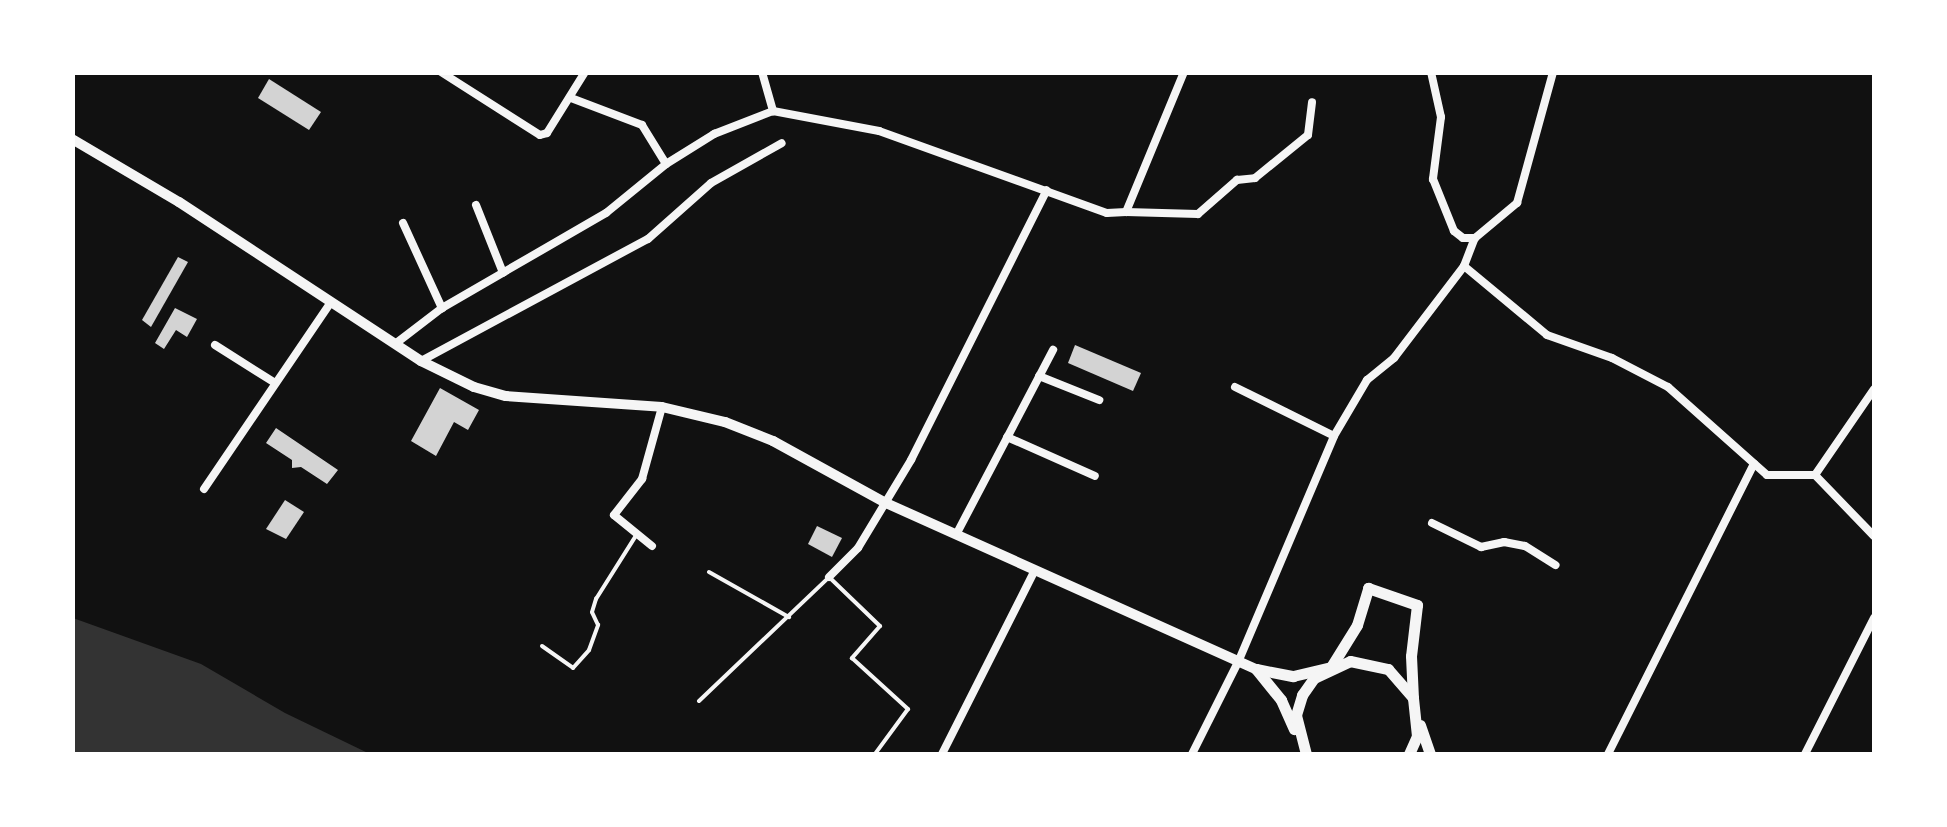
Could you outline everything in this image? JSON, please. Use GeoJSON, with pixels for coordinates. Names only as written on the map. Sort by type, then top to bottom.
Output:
{"type":"FeatureCollection","features":[{"type":"Feature","properties":{"kind":"main road"},"geometry":{"type":"LineString","coordinates":[[1298,736],[1296,715],[1302,695],[1314,678],[1331,666],[1357,624],[1368,588],[1417,605],[1411,656],[1413,698],[1430,754]]}},
{"type":"Feature","properties":{"kind":"main road"},"geometry":{"type":"LineString","coordinates":[[1256,669],[1293,676],[1369,662],[1388,670],[1413,698]]}},
{"type":"Feature","properties":{"kind":"main road"},"geometry":{"type":"LineString","coordinates":[[1256,669],[1280,700],[1306,754]]}},
{"type":"Feature","properties":{"kind":"main road"},"geometry":{"type":"LineString","coordinates":[[1409,754],[1418,717]]}},
{"type":"Feature","properties":{"kind":"street"},"geometry":{"type":"LineString","coordinates":[[441,72],[544,134],[585,72]]}},
{"type":"Feature","properties":{"kind":"street"},"geometry":{"type":"LineString","coordinates":[[762,72],[773,111]]}},
{"type":"Feature","properties":{"kind":"street"},"geometry":{"type":"LineString","coordinates":[[1126,212],[1184,72]]}},
{"type":"Feature","properties":{"kind":"street"},"geometry":{"type":"LineString","coordinates":[[1431,72],[1440,111],[1433,178],[1454,232],[1462,238],[1476,238]]}},
{"type":"Feature","properties":{"kind":"street"},"geometry":{"type":"LineString","coordinates":[[1192,754],[1239,660],[1334,436],[1367,380],[1394,358],[1464,266],[1476,238],[1518,203],[1553,72]]}},
{"type":"Feature","properties":{"kind":"street"},"geometry":{"type":"LineString","coordinates":[[570,98],[642,125],[666,164]]}},
{"type":"Feature","properties":{"kind":"street"},"geometry":{"type":"LineString","coordinates":[[395,344],[442,308],[606,213],[666,164],[714,134],[773,111],[879,132],[1107,213],[1198,214],[1237,180],[1254,178],[1308,134],[1312,102]]}},
{"type":"Feature","properties":{"kind":"street"},"geometry":{"type":"LineString","coordinates":[[74,141],[421,361],[474,387],[506,396],[662,407],[725,422],[774,440],[886,503],[1256,669]]}},
{"type":"Feature","properties":{"kind":"street"},"geometry":{"type":"LineString","coordinates":[[421,361],[648,239],[711,183],[782,143]]}},
{"type":"Feature","properties":{"kind":"street"},"geometry":{"type":"LineString","coordinates":[[829,577],[858,548],[886,503],[1047,190]]}},
{"type":"Feature","properties":{"kind":"street"},"geometry":{"type":"LineString","coordinates":[[476,205],[503,272]]}},
{"type":"Feature","properties":{"kind":"street"},"geometry":{"type":"LineString","coordinates":[[403,222],[442,308]]}},
{"type":"Feature","properties":{"kind":"street"},"geometry":{"type":"LineString","coordinates":[[1464,266],[1547,334],[1612,358],[1668,387],[1767,475],[1815,475],[1874,536]]}},
{"type":"Feature","properties":{"kind":"street"},"geometry":{"type":"LineString","coordinates":[[204,489],[331,302]]}},
{"type":"Feature","properties":{"kind":"street"},"geometry":{"type":"LineString","coordinates":[[215,345],[275,382]]}},
{"type":"Feature","properties":{"kind":"street"},"geometry":{"type":"LineString","coordinates":[[957,533],[1053,350]]}},
{"type":"Feature","properties":{"kind":"street"},"geometry":{"type":"LineString","coordinates":[[1039,376],[1099,400]]}},
{"type":"Feature","properties":{"kind":"street"},"geometry":{"type":"LineString","coordinates":[[1234,387],[1334,436]]}},
{"type":"Feature","properties":{"kind":"street"},"geometry":{"type":"LineString","coordinates":[[1815,475],[1874,389]]}},
{"type":"Feature","properties":{"kind":"street"},"geometry":{"type":"LineString","coordinates":[[652,546],[614,515],[642,479],[662,407]]}},
{"type":"Feature","properties":{"kind":"street"},"geometry":{"type":"LineString","coordinates":[[1007,437],[1095,476]]}},
{"type":"Feature","properties":{"kind":"street"},"geometry":{"type":"LineString","coordinates":[[1608,754],[1754,464]]}},
{"type":"Feature","properties":{"kind":"street"},"geometry":{"type":"LineString","coordinates":[[1432,523],[1482,547],[1504,542],[1525,546],[1556,564]]}},
{"type":"Feature","properties":{"kind":"street"},"geometry":{"type":"LineString","coordinates":[[942,754],[1035,570]]}},
{"type":"Feature","properties":{"kind":"street"},"geometry":{"type":"LineString","coordinates":[[1805,754],[1874,618]]}},
{"type":"Feature","properties":{"kind":"lane"},"geometry":{"type":"LineString","coordinates":[[542,646],[573,668],[589,650],[598,625],[592,612],[596,598],[637,534]]}},
{"type":"Feature","properties":{"kind":"lane"},"geometry":{"type":"LineString","coordinates":[[710,572],[789,617]]}},
{"type":"Feature","properties":{"kind":"lane"},"geometry":{"type":"LineString","coordinates":[[700,701],[829,577],[880,626],[852,658],[908,709],[875,754]]}},
{"type":"Feature","properties":{"kind":"shaded area"},"geometry":{"type":"Polygon","coordinates":[[[73,618],[201,664],[285,713],[370,754],[73,754],[73,618]]]}},
{"type":"Feature","properties":{"kind":"building"},"geometry":{"type":"Polygon","coordinates":[[[269,79],[321,112],[309,130],[258,98],[269,79]]]}},
{"type":"Feature","properties":{"kind":"building"},"geometry":{"type":"Polygon","coordinates":[[[178,257],[188,262],[151,327],[142,320],[178,257]]]}},
{"type":"Feature","properties":{"kind":"building"},"geometry":{"type":"Polygon","coordinates":[[[175,308],[197,319],[187,337],[176,330],[164,349],[155,343],[175,308]]]}},
{"type":"Feature","properties":{"kind":"building"},"geometry":{"type":"Polygon","coordinates":[[[1075,345],[1141,373],[1133,391],[1068,363],[1075,345]]]}},
{"type":"Feature","properties":{"kind":"building"},"geometry":{"type":"Polygon","coordinates":[[[440,388],[479,410],[468,430],[454,422],[436,456],[411,441],[440,388]]]}},
{"type":"Feature","properties":{"kind":"building"},"geometry":{"type":"Polygon","coordinates":[[[276,428],[338,470],[327,484],[301,467],[292,468],[292,460],[266,443],[276,428]]]}},
{"type":"Feature","properties":{"kind":"building"},"geometry":{"type":"Polygon","coordinates":[[[285,500],[304,512],[286,539],[266,529],[285,500]]]}},
{"type":"Feature","properties":{"kind":"building"},"geometry":{"type":"Polygon","coordinates":[[[817,526],[842,538],[832,557],[808,544],[817,526]]]}}]}
